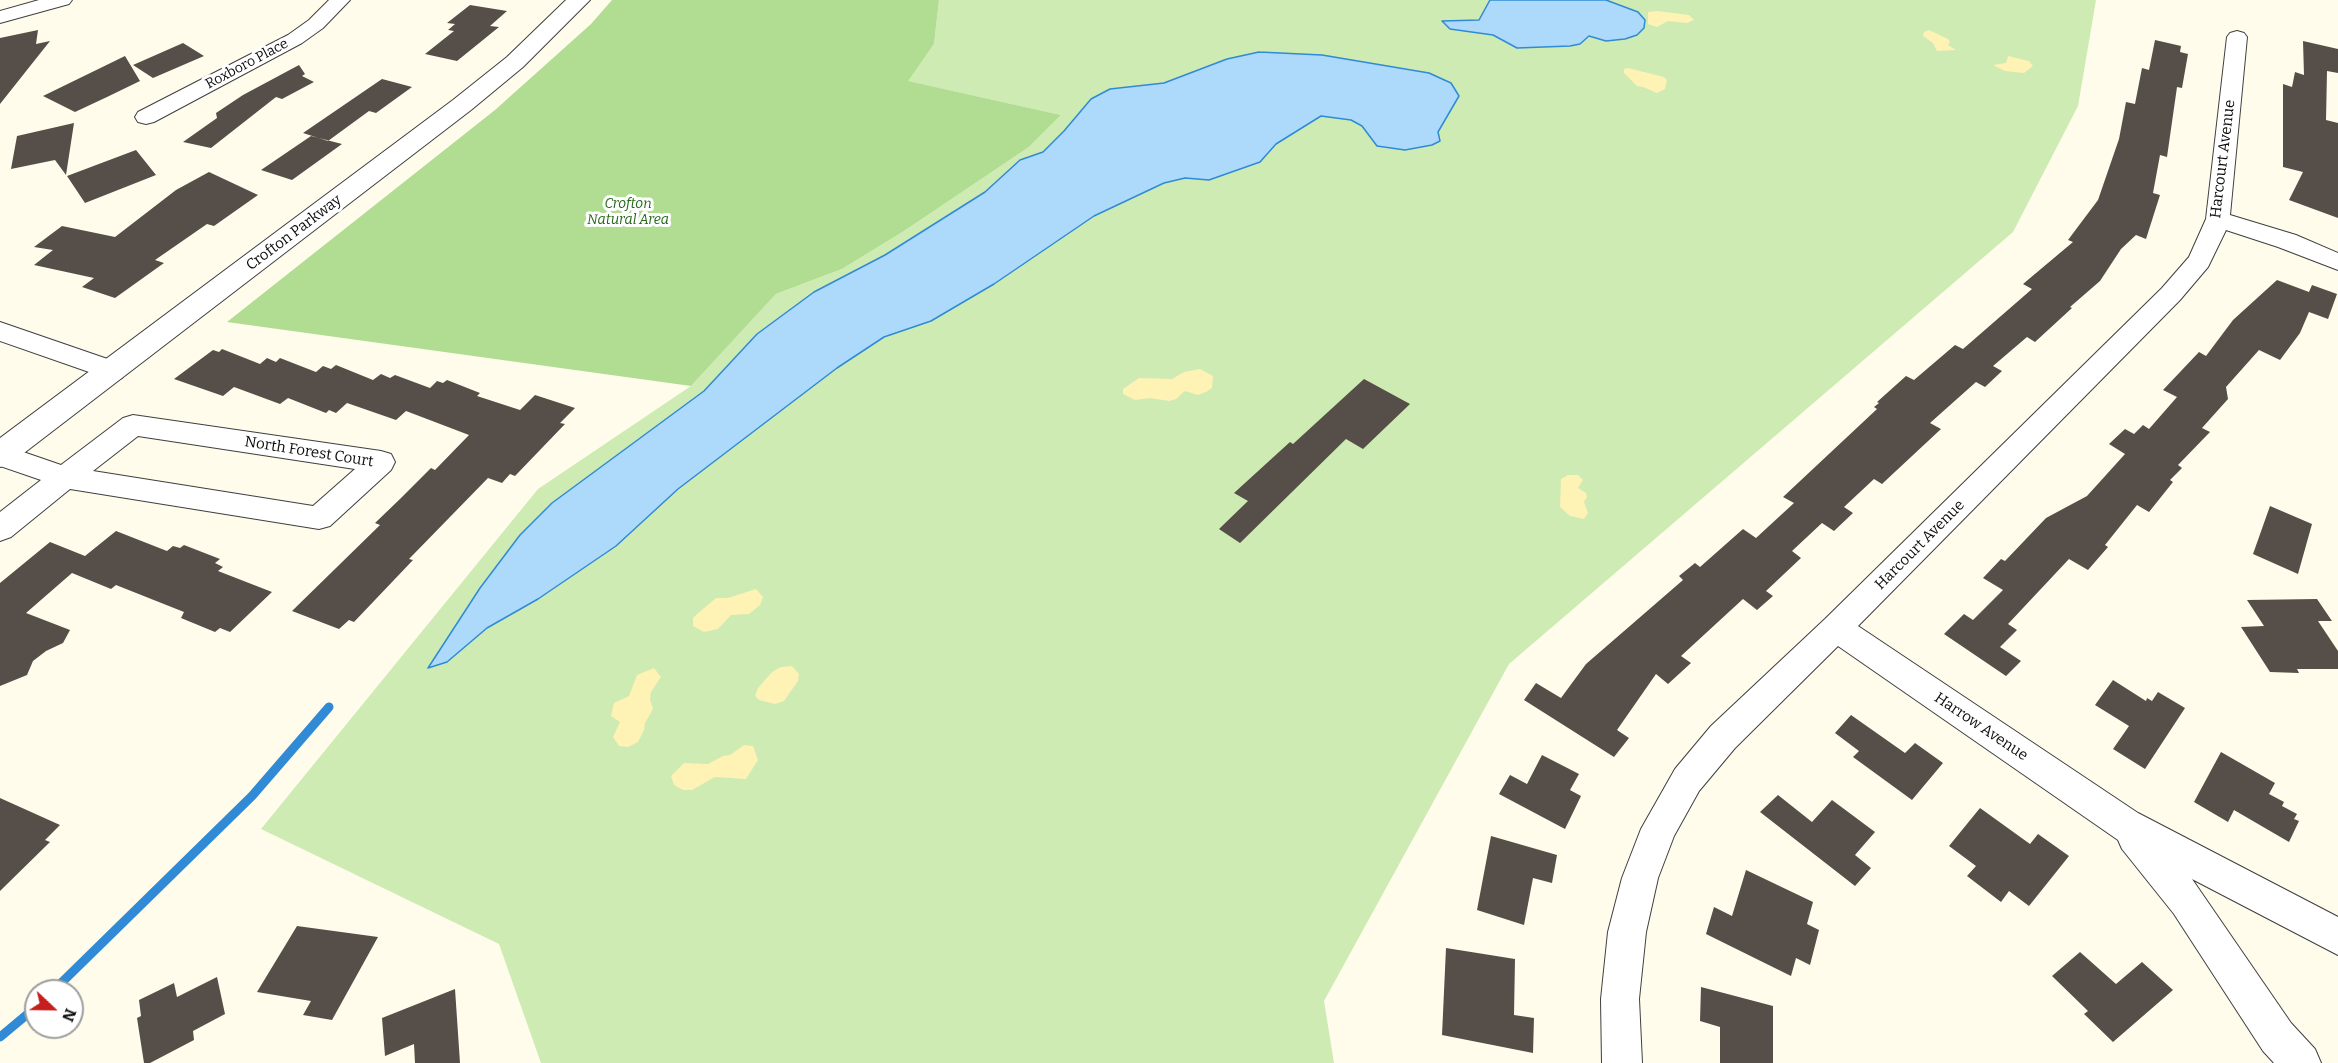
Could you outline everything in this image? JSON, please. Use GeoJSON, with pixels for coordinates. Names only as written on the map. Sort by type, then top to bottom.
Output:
{"type":"FeatureCollection","features":[{"type":"Feature","properties":{"kind":"street"},"geometry":{"type":"LineString","coordinates":[[0,17],[62,0]]}},
{"type":"Feature","properties":{"kind":"street","name":"Roxboro Place"},"geometry":{"type":"LineString","coordinates":[[146,117],[294,39],[316,24],[340,0]]}},
{"type":"Feature","properties":{"kind":"street","name":"Crofton Parkway"},"geometry":{"type":"LineString","coordinates":[[0,455],[462,105],[515,62],[579,0]]}},
{"type":"Feature","properties":{"kind":"street","name":"Harcourt Avenue"},"geometry":{"type":"LineString","coordinates":[[1622,1063],[1620,999],[1627,932],[1640,878],[1659,829],[1687,780],[1724,737],[2171,294],[2199,261],[2218,219],[2237,37]]}},
{"type":"Feature","properties":{"kind":"street"},"geometry":{"type":"LineString","coordinates":[[2218,219],[2287,241],[2338,262]]}},
{"type":"Feature","properties":{"kind":"street"},"geometry":{"type":"LineString","coordinates":[[0,331],[112,371]]}},
{"type":"Feature","properties":{"kind":"street","name":"North Forest Court"},"geometry":{"type":"LineString","coordinates":[[0,455],[65,477],[319,518],[381,462],[133,425],[65,477]]}},
{"type":"Feature","properties":{"kind":"street"},"geometry":{"type":"LineString","coordinates":[[0,529],[65,477]]}},
{"type":"Feature","properties":{"kind":"street","name":"Harrow Avenue"},"geometry":{"type":"LineString","coordinates":[[1836,628],[2125,825],[2338,937]]}},
{"type":"Feature","properties":{"kind":"street","name":"Harrow Avenue"},"geometry":{"type":"LineString","coordinates":[[2125,825],[2187,901],[2277,1038],[2301,1063]]}},
{"type":"Feature","properties":{"kind":"green space","name":"Crofton Natural Area"},"geometry":{"type":"Polygon","coordinates":[[[612,0],[939,0],[934,44],[908,81],[1061,115],[1029,147],[904,231],[842,269],[776,294],[691,386],[227,322],[495,110],[591,24],[612,0]]]}},
{"type":"Feature","properties":{"kind":"green space"},"geometry":{"type":"Polygon","coordinates":[[[939,0],[2096,0],[2078,106],[2013,232],[1509,664],[1324,1001],[1334,1063],[541,1063],[499,944],[261,829],[538,489],[691,386],[776,294],[842,269],[904,231],[1029,147],[1061,115],[907,81],[934,44],[939,0]]]}},
{"type":"Feature","properties":{"kind":"sand"},"geometry":{"type":"Polygon","coordinates":[[[1648,12],[1689,15],[1694,20],[1687,23],[1668,21],[1657,27],[1648,24],[1648,12]]]}},
{"type":"Feature","properties":{"kind":"sand"},"geometry":{"type":"Polygon","coordinates":[[[1929,30],[1948,39],[1950,42],[1948,45],[1956,50],[1937,51],[1933,43],[1923,36],[1924,32],[1929,30]]]}},
{"type":"Feature","properties":{"kind":"sand"},"geometry":{"type":"Polygon","coordinates":[[[2008,56],[2029,61],[2033,66],[2024,73],[2005,71],[1993,65],[2006,63],[2008,56]]]}},
{"type":"Feature","properties":{"kind":"sand"},"geometry":{"type":"Polygon","coordinates":[[[1624,69],[1664,77],[1667,80],[1665,89],[1657,93],[1637,86],[1624,73],[1624,69]]]}},
{"type":"Feature","properties":{"kind":"sand"},"geometry":{"type":"Polygon","coordinates":[[[1200,369],[1213,376],[1212,388],[1198,395],[1185,391],[1176,399],[1169,401],[1150,398],[1135,400],[1123,394],[1123,389],[1139,378],[1172,379],[1184,372],[1200,369]]]}},
{"type":"Feature","properties":{"kind":"sand"},"geometry":{"type":"Polygon","coordinates":[[[1568,475],[1578,475],[1583,480],[1578,488],[1586,493],[1587,497],[1584,502],[1588,513],[1584,519],[1570,516],[1560,507],[1561,479],[1568,475]]]}},
{"type":"Feature","properties":{"kind":"sand"},"geometry":{"type":"Polygon","coordinates":[[[756,589],[763,597],[760,605],[749,614],[731,615],[718,629],[704,632],[693,626],[693,618],[716,598],[728,598],[756,589]]]}},
{"type":"Feature","properties":{"kind":"sand"},"geometry":{"type":"Polygon","coordinates":[[[792,666],[799,674],[798,681],[784,701],[775,704],[759,700],[755,696],[758,688],[772,672],[781,667],[792,666]]]}},
{"type":"Feature","properties":{"kind":"sand"},"geometry":{"type":"Polygon","coordinates":[[[654,668],[661,677],[651,692],[650,699],[653,709],[645,723],[644,730],[638,742],[628,747],[619,746],[613,737],[620,722],[611,716],[614,703],[629,696],[637,675],[654,668]]]}},
{"type":"Feature","properties":{"kind":"sand"},"geometry":{"type":"Polygon","coordinates":[[[744,745],[753,746],[758,760],[746,779],[715,777],[692,790],[683,790],[674,785],[671,776],[684,763],[708,764],[730,755],[744,745]]]}},
{"type":"Feature","properties":{"kind":"water"},"geometry":{"type":"Polygon","coordinates":[[[1490,0],[1606,0],[1638,12],[1645,20],[1644,28],[1637,35],[1625,39],[1606,41],[1589,36],[1580,44],[1570,46],[1517,48],[1493,35],[1450,29],[1442,21],[1479,20],[1490,0]]]}},
{"type":"Feature","properties":{"kind":"water"},"geometry":{"type":"Polygon","coordinates":[[[1259,52],[1322,55],[1429,73],[1451,83],[1459,96],[1438,132],[1440,141],[1432,145],[1405,150],[1377,146],[1362,126],[1351,120],[1321,116],[1276,144],[1260,162],[1209,180],[1185,178],[1164,183],[1094,216],[994,284],[931,321],[884,337],[837,368],[678,489],[616,546],[538,599],[487,628],[447,662],[428,668],[480,588],[520,535],[552,503],[704,391],[757,334],[814,292],[885,255],[985,192],[1020,160],[1043,152],[1091,99],[1110,89],[1164,83],[1227,59],[1259,52]]]}},
{"type":"Feature","properties":{"kind":"building"},"geometry":{"type":"Polygon","coordinates":[[[470,5],[507,11],[490,26],[499,27],[457,61],[425,54],[454,31],[448,30],[455,24],[447,23],[470,5]]]}},
{"type":"Feature","properties":{"kind":"building"},"geometry":{"type":"Polygon","coordinates":[[[38,30],[36,44],[50,41],[0,104],[0,38],[38,30]]]}},
{"type":"Feature","properties":{"kind":"building"},"geometry":{"type":"Polygon","coordinates":[[[2155,40],[2181,46],[2180,52],[2188,54],[2182,88],[2177,87],[2167,157],[2160,155],[2153,193],[2160,195],[2146,239],[2136,235],[2121,249],[2100,281],[2035,342],[2027,337],[1993,366],[2002,371],[1985,387],[1976,382],[1930,423],[1941,429],[1882,484],[1874,479],[1844,507],[1853,513],[1834,531],[1822,523],[1792,551],[1801,558],[1766,591],[1773,596],[1757,610],[1743,599],[1681,656],[1691,663],[1668,684],[1656,674],[1617,730],[1629,738],[1614,757],[1524,700],[1536,683],[1561,698],[1586,664],[1683,580],[1679,576],[1695,563],[1700,567],[1743,529],[1756,538],[1794,503],[1783,497],[1877,409],[1874,407],[1879,403],[1877,402],[1906,376],[1914,380],[1955,345],[1963,349],[2032,289],[2023,284],[2073,242],[2068,240],[2098,200],[2119,139],[2126,102],[2135,104],[2142,68],[2149,70],[2155,40]]]}},
{"type":"Feature","properties":{"kind":"building"},"geometry":{"type":"Polygon","coordinates":[[[2303,41],[2338,49],[2338,73],[2327,71],[2326,120],[2338,123],[2338,218],[2289,200],[2303,172],[2283,167],[2283,84],[2292,87],[2295,72],[2304,75],[2303,41]]]}},
{"type":"Feature","properties":{"kind":"building"},"geometry":{"type":"Polygon","coordinates":[[[183,43],[204,56],[153,78],[133,65],[183,43]]]}},
{"type":"Feature","properties":{"kind":"building"},"geometry":{"type":"Polygon","coordinates":[[[125,56],[140,81],[75,112],[43,96],[125,56]]]}},
{"type":"Feature","properties":{"kind":"building"},"geometry":{"type":"Polygon","coordinates":[[[299,65],[305,74],[302,76],[314,82],[282,99],[276,97],[211,148],[183,142],[217,118],[216,113],[243,95],[299,65]]]}},
{"type":"Feature","properties":{"kind":"building"},"geometry":{"type":"Polygon","coordinates":[[[382,79],[412,87],[376,113],[369,111],[328,141],[303,133],[382,79]]]}},
{"type":"Feature","properties":{"kind":"building"},"geometry":{"type":"Polygon","coordinates":[[[74,123],[66,175],[55,160],[11,169],[17,136],[74,123]]]}},
{"type":"Feature","properties":{"kind":"building"},"geometry":{"type":"Polygon","coordinates":[[[311,136],[342,144],[292,180],[261,170],[311,136]]]}},
{"type":"Feature","properties":{"kind":"building"},"geometry":{"type":"Polygon","coordinates":[[[136,150],[156,175],[85,203],[67,176],[136,150]]]}},
{"type":"Feature","properties":{"kind":"building"},"geometry":{"type":"Polygon","coordinates":[[[209,172],[258,195],[214,226],[207,224],[155,260],[164,263],[115,298],[82,287],[94,278],[34,265],[53,250],[34,247],[62,226],[115,237],[176,190],[209,172]]]}},
{"type":"Feature","properties":{"kind":"building"},"geometry":{"type":"Polygon","coordinates":[[[2277,280],[2309,292],[2312,285],[2337,294],[2328,319],[2309,312],[2300,333],[2280,360],[2259,350],[2226,387],[2228,399],[2202,428],[2210,432],[2178,465],[2182,468],[2170,480],[2173,482],[2149,512],[2137,505],[2105,545],[2108,547],[2088,570],[2069,559],[2008,624],[2017,630],[2000,647],[2021,661],[2006,676],[1944,634],[1964,614],[1973,620],[2003,590],[1983,578],[2001,559],[2005,561],[2046,518],[2087,496],[2125,454],[2109,444],[2125,429],[2134,434],[2143,425],[2149,429],[2177,397],[2163,390],[2199,352],[2206,356],[2233,320],[2277,280]]]}},
{"type":"Feature","properties":{"kind":"building"},"geometry":{"type":"Polygon","coordinates":[[[222,349],[260,364],[267,358],[276,362],[280,358],[316,372],[323,366],[331,369],[336,365],[373,380],[381,374],[390,378],[395,375],[430,388],[437,381],[443,383],[447,380],[480,393],[477,396],[520,410],[535,395],[575,408],[560,423],[565,424],[515,476],[510,474],[502,483],[488,478],[409,559],[413,560],[354,622],[349,620],[339,629],[292,611],[380,525],[375,523],[431,468],[435,470],[469,435],[406,411],[396,420],[347,403],[336,413],[329,410],[326,413],[288,398],[280,404],[234,387],[223,396],[174,379],[213,350],[219,352],[222,349]]]}},
{"type":"Feature","properties":{"kind":"building"},"geometry":{"type":"Polygon","coordinates":[[[1364,379],[1410,404],[1363,449],[1346,439],[1240,543],[1219,529],[1248,501],[1234,493],[1290,442],[1293,444],[1364,379]]]}},
{"type":"Feature","properties":{"kind":"building"},"geometry":{"type":"Polygon","coordinates":[[[2270,506],[2312,524],[2298,574],[2253,554],[2270,506]]]}},
{"type":"Feature","properties":{"kind":"building"},"geometry":{"type":"Polygon","coordinates":[[[116,531],[167,551],[173,546],[180,548],[184,545],[220,559],[215,563],[223,567],[218,571],[272,592],[230,632],[220,628],[215,632],[181,618],[184,612],[116,585],[111,589],[72,573],[26,613],[70,630],[63,643],[46,651],[33,661],[27,675],[0,686],[0,583],[50,542],[85,556],[116,531]]]}},
{"type":"Feature","properties":{"kind":"building"},"geometry":{"type":"Polygon","coordinates":[[[2317,599],[2332,621],[2318,621],[2338,651],[2338,669],[2297,669],[2299,673],[2270,672],[2241,627],[2264,626],[2247,600],[2317,599]]]}},
{"type":"Feature","properties":{"kind":"building"},"geometry":{"type":"Polygon","coordinates":[[[2113,680],[2146,701],[2147,698],[2152,701],[2158,692],[2185,708],[2145,769],[2113,749],[2129,726],[2095,705],[2113,680]]]}},
{"type":"Feature","properties":{"kind":"building"},"geometry":{"type":"Polygon","coordinates":[[[1851,715],[1905,753],[1915,743],[1943,763],[1912,800],[1853,757],[1859,751],[1835,733],[1851,715]]]}},
{"type":"Feature","properties":{"kind":"building"},"geometry":{"type":"Polygon","coordinates":[[[2221,752],[2275,783],[2269,794],[2284,802],[2282,806],[2297,814],[2294,819],[2299,821],[2289,842],[2234,810],[2228,822],[2194,802],[2221,752]]]}},
{"type":"Feature","properties":{"kind":"building"},"geometry":{"type":"Polygon","coordinates":[[[1542,755],[1579,774],[1570,790],[1581,796],[1565,829],[1499,794],[1510,775],[1527,784],[1542,755]]]}},
{"type":"Feature","properties":{"kind":"building"},"geometry":{"type":"Polygon","coordinates":[[[1778,795],[1812,822],[1832,800],[1875,832],[1855,855],[1871,868],[1855,886],[1760,812],[1778,795]]]}},
{"type":"Feature","properties":{"kind":"building"},"geometry":{"type":"Polygon","coordinates":[[[0,798],[60,825],[45,840],[50,842],[0,891],[0,798]]]}},
{"type":"Feature","properties":{"kind":"building"},"geometry":{"type":"Polygon","coordinates":[[[1980,808],[2030,844],[2038,834],[2069,856],[2029,906],[2009,891],[2001,902],[1967,876],[1976,866],[1949,846],[1980,808]]]}},
{"type":"Feature","properties":{"kind":"building"},"geometry":{"type":"Polygon","coordinates":[[[1491,836],[1557,855],[1552,883],[1533,878],[1524,925],[1477,910],[1491,836]]]}},
{"type":"Feature","properties":{"kind":"building"},"geometry":{"type":"Polygon","coordinates":[[[1746,870],[1813,902],[1807,924],[1819,930],[1810,965],[1796,958],[1791,976],[1706,934],[1714,907],[1732,916],[1746,870]]]}},
{"type":"Feature","properties":{"kind":"building"},"geometry":{"type":"Polygon","coordinates":[[[297,926],[378,937],[332,1020],[303,1015],[311,1001],[257,992],[297,926]]]}},
{"type":"Feature","properties":{"kind":"building"},"geometry":{"type":"Polygon","coordinates":[[[1446,948],[1515,959],[1514,1015],[1534,1018],[1533,1053],[1442,1035],[1446,948]]]}},
{"type":"Feature","properties":{"kind":"building"},"geometry":{"type":"Polygon","coordinates":[[[2080,952],[2116,984],[2142,962],[2173,990],[2113,1042],[2084,1014],[2088,1011],[2052,976],[2080,952]]]}},
{"type":"Feature","properties":{"kind":"building"},"geometry":{"type":"Polygon","coordinates":[[[217,977],[225,1014],[193,1031],[194,1040],[150,1063],[144,1063],[137,1018],[141,1016],[139,1000],[174,983],[177,997],[217,977]]]}},
{"type":"Feature","properties":{"kind":"building"},"geometry":{"type":"Polygon","coordinates":[[[1701,987],[1773,1006],[1773,1063],[1720,1063],[1720,1027],[1700,1021],[1701,987]]]}},
{"type":"Feature","properties":{"kind":"building"},"geometry":{"type":"Polygon","coordinates":[[[455,989],[460,1063],[415,1063],[414,1044],[385,1056],[382,1018],[455,989]]]}},
{"type":"Feature","properties":{"kind":"waterway"},"geometry":{"type":"LineString","coordinates":[[65,979],[252,796],[329,707]]}},
{"type":"Feature","properties":{"kind":"waterway"},"geometry":{"type":"LineString","coordinates":[[0,1037],[24,1017]]}}]}
